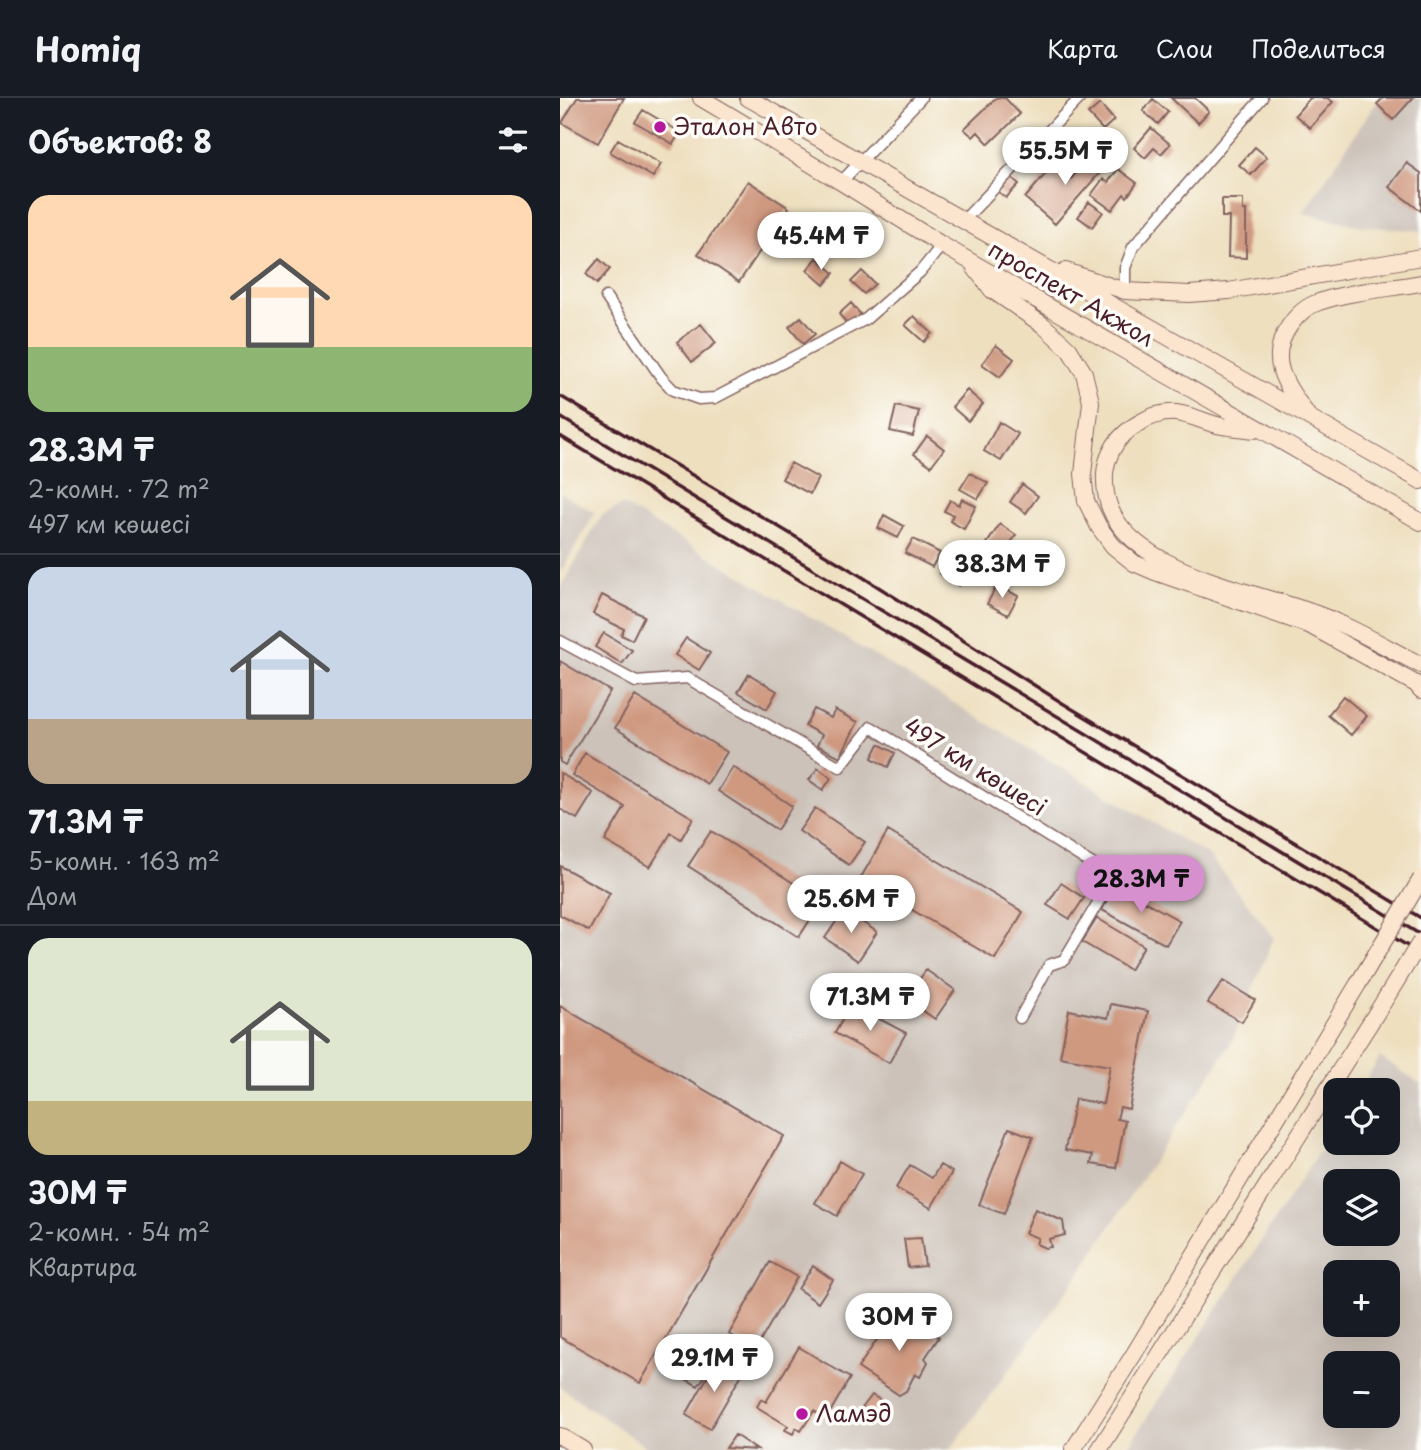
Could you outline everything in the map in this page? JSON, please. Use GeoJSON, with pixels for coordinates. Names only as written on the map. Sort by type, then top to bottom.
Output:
{"type":"FeatureCollection","features":[{"type":"Feature","properties":{"kind":"main road","name":"проспект Акжол"},"geometry":{"type":"LineString","coordinates":[[701,98],[969,261],[1421,522]]}},
{"type":"Feature","properties":{"kind":"main road","name":"проспект Акжол"},"geometry":{"type":"LineString","coordinates":[[748,98],[1421,481]]}},
{"type":"Feature","properties":{"kind":"main road"},"geometry":{"type":"LineString","coordinates":[[1030,259],[1125,291],[1189,295],[1421,257]]}},
{"type":"Feature","properties":{"kind":"main road"},"geometry":{"type":"LineString","coordinates":[[969,261],[992,290],[1043,325],[1069,349],[1084,373],[1090,402],[1083,474],[1086,501],[1099,527],[1114,546],[1134,563],[1155,572],[1311,626],[1416,684],[1421,690]]}},
{"type":"Feature","properties":{"kind":"main road"},"geometry":{"type":"LineString","coordinates":[[1312,420],[1289,391],[1280,373],[1278,349],[1287,329],[1299,313],[1318,302],[1421,283]]}},
{"type":"Feature","properties":{"kind":"main road"},"geometry":{"type":"LineString","coordinates":[[1259,430],[1220,426],[1195,416],[1173,413],[1152,418],[1129,429],[1112,450],[1104,474],[1108,502],[1124,534],[1159,558],[1193,574],[1314,612],[1421,665]]}},
{"type":"Feature","properties":{"kind":"main road"},"geometry":{"type":"LineString","coordinates":[[1073,1450],[1134,1354],[1421,879]]}},
{"type":"Feature","properties":{"kind":"main road"},"geometry":{"type":"LineString","coordinates":[[1099,1450],[1421,941]]}},
{"type":"Feature","properties":{"kind":"main road"},"geometry":{"type":"LineString","coordinates":[[560,1436],[583,1450]]}},
{"type":"Feature","properties":{"kind":"street"},"geometry":{"type":"LineString","coordinates":[[841,181],[921,98]]}},
{"type":"Feature","properties":{"kind":"street"},"geometry":{"type":"LineString","coordinates":[[963,222],[1080,98]]}},
{"type":"Feature","properties":{"kind":"street"},"geometry":{"type":"LineString","coordinates":[[1125,291],[1125,268],[1133,247],[1262,98]]}},
{"type":"Feature","properties":{"kind":"street"},"geometry":{"type":"LineString","coordinates":[[606,297],[661,377],[673,390],[699,399],[715,398],[866,319],[920,272],[942,245]]}},
{"type":"Feature","properties":{"kind":"street","name":"497 км көшесі"},"geometry":{"type":"LineString","coordinates":[[560,641],[636,682],[687,678],[840,767],[871,727],[1113,877],[1064,960],[1049,965],[1043,973],[1020,1018]]}},
{"type":"Feature","properties":{"kind":"shaded area"},"geometry":{"type":"Polygon","coordinates":[[[1379,98],[1421,98],[1421,231],[1361,226],[1303,213],[1379,98]]]}},
{"type":"Feature","properties":{"kind":"shaded area"},"geometry":{"type":"Polygon","coordinates":[[[560,492],[595,513],[560,573],[560,492]]]}},
{"type":"Feature","properties":{"kind":"shaded area"},"geometry":{"type":"Polygon","coordinates":[[[623,505],[1209,856],[1274,937],[1231,1043],[1078,1276],[950,1450],[650,1450],[560,1387],[560,589],[601,516],[623,505]]]}},
{"type":"Feature","properties":{"kind":"shaded area"},"geometry":{"type":"Polygon","coordinates":[[[1380,1057],[1421,1084],[1421,1450],[1126,1450],[1323,1146],[1323,1155],[1400,1155],[1400,1078],[1367,1078],[1380,1057]]]}},
{"type":"Feature","properties":{"kind":"building"},"geometry":{"type":"Polygon","coordinates":[[[577,98],[624,98],[598,143],[562,123],[577,98]]]}},
{"type":"Feature","properties":{"kind":"building"},"geometry":{"type":"Polygon","coordinates":[[[996,98],[1005,98],[1020,114],[989,144],[978,132],[973,137],[964,129],[996,98]]]}},
{"type":"Feature","properties":{"kind":"building"},"geometry":{"type":"Polygon","coordinates":[[[1171,98],[1195,98],[1209,111],[1198,123],[1171,98]]]}},
{"type":"Feature","properties":{"kind":"building"},"geometry":{"type":"Polygon","coordinates":[[[1310,98],[1327,98],[1333,102],[1310,128],[1295,115],[1310,98]]]}},
{"type":"Feature","properties":{"kind":"building"},"geometry":{"type":"Polygon","coordinates":[[[1383,98],[1413,98],[1393,120],[1377,104],[1383,98]]]}},
{"type":"Feature","properties":{"kind":"building"},"geometry":{"type":"Polygon","coordinates":[[[1153,99],[1168,112],[1158,124],[1143,111],[1153,99]]]}},
{"type":"Feature","properties":{"kind":"building"},"geometry":{"type":"Polygon","coordinates":[[[1100,104],[1114,120],[1103,130],[1088,114],[1100,104]]]}},
{"type":"Feature","properties":{"kind":"building"},"geometry":{"type":"Polygon","coordinates":[[[643,110],[680,132],[673,144],[635,122],[643,110]]]}},
{"type":"Feature","properties":{"kind":"building"},"geometry":{"type":"Polygon","coordinates":[[[1151,128],[1170,144],[1161,154],[1154,148],[1145,158],[1134,148],[1151,128]]]}},
{"type":"Feature","properties":{"kind":"building"},"geometry":{"type":"Polygon","coordinates":[[[618,139],[661,164],[653,177],[610,152],[618,139]]]}},
{"type":"Feature","properties":{"kind":"building"},"geometry":{"type":"Polygon","coordinates":[[[1255,147],[1267,157],[1251,175],[1239,165],[1255,147]]]}},
{"type":"Feature","properties":{"kind":"building"},"geometry":{"type":"Polygon","coordinates":[[[1097,149],[1111,160],[1055,224],[1025,198],[1053,165],[1070,180],[1097,149]]]}},
{"type":"Feature","properties":{"kind":"building"},"geometry":{"type":"Polygon","coordinates":[[[1407,163],[1421,173],[1421,211],[1389,187],[1407,163]]]}},
{"type":"Feature","properties":{"kind":"building"},"geometry":{"type":"Polygon","coordinates":[[[1118,169],[1137,183],[1127,197],[1124,194],[1112,210],[1091,195],[1103,179],[1108,182],[1118,169]]]}},
{"type":"Feature","properties":{"kind":"building"},"geometry":{"type":"Polygon","coordinates":[[[1010,176],[1019,184],[1006,198],[996,190],[1010,176]]]}},
{"type":"Feature","properties":{"kind":"building"},"geometry":{"type":"Polygon","coordinates":[[[748,181],[789,208],[739,282],[698,254],[748,181]]]}},
{"type":"Feature","properties":{"kind":"building"},"geometry":{"type":"Polygon","coordinates":[[[1222,199],[1243,199],[1243,210],[1246,210],[1246,258],[1228,257],[1229,217],[1222,217],[1222,199]]]}},
{"type":"Feature","properties":{"kind":"building"},"geometry":{"type":"Polygon","coordinates":[[[1089,202],[1103,212],[1092,227],[1078,217],[1089,202]]]}},
{"type":"Feature","properties":{"kind":"building"},"geometry":{"type":"Polygon","coordinates":[[[817,258],[834,273],[824,285],[807,270],[817,258]]]}},
{"type":"Feature","properties":{"kind":"building"},"geometry":{"type":"Polygon","coordinates":[[[599,259],[610,269],[597,284],[586,274],[599,259]]]}},
{"type":"Feature","properties":{"kind":"building"},"geometry":{"type":"Polygon","coordinates":[[[862,271],[875,284],[864,294],[851,282],[862,271]]]}},
{"type":"Feature","properties":{"kind":"building"},"geometry":{"type":"Polygon","coordinates":[[[851,303],[861,315],[849,326],[839,314],[851,303]]]}},
{"type":"Feature","properties":{"kind":"building"},"geometry":{"type":"Polygon","coordinates":[[[914,316],[932,333],[924,342],[905,325],[914,316]]]}},
{"type":"Feature","properties":{"kind":"building"},"geometry":{"type":"Polygon","coordinates":[[[801,317],[815,334],[803,344],[789,327],[801,317]]]}},
{"type":"Feature","properties":{"kind":"building"},"geometry":{"type":"Polygon","coordinates":[[[701,324],[716,343],[692,362],[677,342],[701,324]]]}},
{"type":"Feature","properties":{"kind":"building"},"geometry":{"type":"Polygon","coordinates":[[[996,345],[1014,359],[1000,377],[982,364],[996,345]]]}},
{"type":"Feature","properties":{"kind":"building"},"geometry":{"type":"Polygon","coordinates":[[[967,390],[983,404],[968,421],[952,407],[967,390]]]}},
{"type":"Feature","properties":{"kind":"building"},"geometry":{"type":"Polygon","coordinates":[[[896,406],[919,411],[913,436],[890,431],[896,406]]]}},
{"type":"Feature","properties":{"kind":"building"},"geometry":{"type":"Polygon","coordinates":[[[999,422],[1018,434],[1001,461],[984,451],[999,422]]]}},
{"type":"Feature","properties":{"kind":"building"},"geometry":{"type":"Polygon","coordinates":[[[927,436],[944,449],[931,466],[914,454],[927,436]]]}},
{"type":"Feature","properties":{"kind":"building"},"geometry":{"type":"Polygon","coordinates":[[[791,463],[818,478],[810,494],[782,479],[791,463]]]}},
{"type":"Feature","properties":{"kind":"building"},"geometry":{"type":"Polygon","coordinates":[[[970,473],[988,483],[978,499],[960,489],[970,473]]]}},
{"type":"Feature","properties":{"kind":"building"},"geometry":{"type":"Polygon","coordinates":[[[1022,484],[1038,496],[1026,513],[1010,502],[1022,484]]]}},
{"type":"Feature","properties":{"kind":"building"},"geometry":{"type":"Polygon","coordinates":[[[962,499],[976,506],[964,529],[950,521],[953,515],[944,511],[950,500],[959,505],[962,499]]]}},
{"type":"Feature","properties":{"kind":"building"},"geometry":{"type":"Polygon","coordinates":[[[884,515],[904,526],[898,538],[878,528],[884,515]]]}},
{"type":"Feature","properties":{"kind":"building"},"geometry":{"type":"Polygon","coordinates":[[[1000,524],[1016,535],[1003,555],[986,545],[1000,524]]]}},
{"type":"Feature","properties":{"kind":"building"},"geometry":{"type":"Polygon","coordinates":[[[913,539],[940,553],[932,567],[905,553],[913,539]]]}},
{"type":"Feature","properties":{"kind":"building"},"geometry":{"type":"Polygon","coordinates":[[[951,554],[971,566],[959,586],[939,573],[951,554]]]}},
{"type":"Feature","properties":{"kind":"building"},"geometry":{"type":"Polygon","coordinates":[[[997,585],[1018,596],[1008,615],[987,604],[997,585]]]}},
{"type":"Feature","properties":{"kind":"building"},"geometry":{"type":"Polygon","coordinates":[[[602,595],[644,616],[632,640],[621,635],[624,629],[593,614],[602,595]]]}},
{"type":"Feature","properties":{"kind":"building"},"geometry":{"type":"Polygon","coordinates":[[[604,633],[632,650],[622,664],[595,647],[604,633]]]}},
{"type":"Feature","properties":{"kind":"building"},"geometry":{"type":"Polygon","coordinates":[[[686,638],[710,653],[699,670],[675,655],[686,638]]]}},
{"type":"Feature","properties":{"kind":"building"},"geometry":{"type":"Polygon","coordinates":[[[560,661],[610,691],[565,765],[560,762],[560,661]]]}},
{"type":"Feature","properties":{"kind":"building"},"geometry":{"type":"Polygon","coordinates":[[[749,674],[777,691],[767,709],[738,692],[749,674]]]}},
{"type":"Feature","properties":{"kind":"building"},"geometry":{"type":"Polygon","coordinates":[[[635,696],[727,752],[707,784],[615,728],[635,696]]]}},
{"type":"Feature","properties":{"kind":"building"},"geometry":{"type":"Polygon","coordinates":[[[1343,696],[1367,716],[1351,735],[1328,715],[1343,696]]]}},
{"type":"Feature","properties":{"kind":"building"},"geometry":{"type":"Polygon","coordinates":[[[814,709],[831,718],[835,710],[858,722],[840,757],[817,745],[822,735],[805,726],[814,709]]]}},
{"type":"Feature","properties":{"kind":"building"},"geometry":{"type":"Polygon","coordinates":[[[879,744],[895,753],[888,767],[872,758],[879,744]]]}},
{"type":"Feature","properties":{"kind":"building"},"geometry":{"type":"Polygon","coordinates":[[[585,753],[693,818],[681,839],[671,833],[650,867],[605,841],[625,807],[572,775],[585,753]]]}},
{"type":"Feature","properties":{"kind":"building"},"geometry":{"type":"Polygon","coordinates":[[[733,767],[792,806],[777,830],[718,791],[733,767]]]}},
{"type":"Feature","properties":{"kind":"building"},"geometry":{"type":"Polygon","coordinates":[[[818,768],[831,778],[823,790],[809,780],[818,768]]]}},
{"type":"Feature","properties":{"kind":"building"},"geometry":{"type":"Polygon","coordinates":[[[560,773],[593,793],[577,819],[560,809],[560,773]]]}},
{"type":"Feature","properties":{"kind":"building"},"geometry":{"type":"Polygon","coordinates":[[[815,808],[865,842],[849,865],[799,831],[815,808]]]}},
{"type":"Feature","properties":{"kind":"building"},"geometry":{"type":"Polygon","coordinates":[[[711,831],[822,901],[799,937],[688,866],[711,831]]]}},
{"type":"Feature","properties":{"kind":"building"},"geometry":{"type":"Polygon","coordinates":[[[888,831],[1023,912],[995,959],[860,879],[888,831]]]}},
{"type":"Feature","properties":{"kind":"building"},"geometry":{"type":"Polygon","coordinates":[[[560,866],[610,893],[589,931],[560,915],[560,866]]]}},
{"type":"Feature","properties":{"kind":"building"},"geometry":{"type":"Polygon","coordinates":[[[1061,883],[1084,898],[1070,919],[1047,905],[1061,883]]]}},
{"type":"Feature","properties":{"kind":"building"},"geometry":{"type":"Polygon","coordinates":[[[1115,885],[1180,921],[1166,945],[1102,910],[1115,885]]]}},
{"type":"Feature","properties":{"kind":"building"},"geometry":{"type":"Polygon","coordinates":[[[844,910],[877,932],[858,961],[825,938],[844,910]]]}},
{"type":"Feature","properties":{"kind":"building"},"geometry":{"type":"Polygon","coordinates":[[[1097,918],[1144,946],[1130,970],[1082,942],[1097,918]]]}},
{"type":"Feature","properties":{"kind":"building"},"geometry":{"type":"Polygon","coordinates":[[[926,970],[955,990],[935,1019],[906,999],[926,970]]]}},
{"type":"Feature","properties":{"kind":"building"},"geometry":{"type":"Polygon","coordinates":[[[1223,981],[1255,1000],[1242,1022],[1208,1003],[1223,981]]]}},
{"type":"Feature","properties":{"kind":"building"},"geometry":{"type":"Polygon","coordinates":[[[851,1004],[906,1033],[889,1063],[835,1033],[851,1004]]]}},
{"type":"Feature","properties":{"kind":"building"},"geometry":{"type":"Polygon","coordinates":[[[1111,1004],[1148,1011],[1129,1109],[1120,1107],[1117,1119],[1125,1121],[1116,1168],[1091,1164],[1093,1155],[1065,1150],[1075,1099],[1103,1104],[1110,1066],[1060,1057],[1069,1010],[1108,1018],[1111,1004]]]}},
{"type":"Feature","properties":{"kind":"building"},"geometry":{"type":"Polygon","coordinates":[[[560,1006],[784,1136],[640,1383],[560,1337],[560,1006]]]}},
{"type":"Feature","properties":{"kind":"building"},"geometry":{"type":"Polygon","coordinates":[[[1009,1128],[1033,1137],[1004,1214],[979,1205],[1009,1128]]]}},
{"type":"Feature","properties":{"kind":"building"},"geometry":{"type":"Polygon","coordinates":[[[840,1161],[862,1174],[837,1216],[815,1203],[840,1161]]]}},
{"type":"Feature","properties":{"kind":"building"},"geometry":{"type":"Polygon","coordinates":[[[910,1165],[932,1178],[940,1165],[952,1172],[931,1208],[896,1188],[910,1165]]]}},
{"type":"Feature","properties":{"kind":"building"},"geometry":{"type":"Polygon","coordinates":[[[1035,1209],[1063,1221],[1065,1235],[1049,1239],[1051,1247],[1045,1248],[1036,1244],[1038,1238],[1025,1233],[1035,1209]]]}},
{"type":"Feature","properties":{"kind":"building"},"geometry":{"type":"Polygon","coordinates":[[[921,1238],[925,1266],[908,1268],[904,1239],[921,1238]]]}},
{"type":"Feature","properties":{"kind":"building"},"geometry":{"type":"Polygon","coordinates":[[[770,1262],[797,1277],[756,1349],[729,1334],[770,1262]]]}},
{"type":"Feature","properties":{"kind":"building"},"geometry":{"type":"Polygon","coordinates":[[[813,1266],[833,1280],[818,1303],[798,1289],[813,1266]]]}},
{"type":"Feature","properties":{"kind":"building"},"geometry":{"type":"Polygon","coordinates":[[[897,1310],[939,1337],[925,1358],[928,1362],[920,1377],[915,1374],[906,1391],[899,1395],[858,1368],[897,1310]]]}},
{"type":"Feature","properties":{"kind":"building"},"geometry":{"type":"Polygon","coordinates":[[[799,1347],[850,1378],[826,1419],[814,1411],[801,1431],[796,1428],[793,1434],[785,1430],[788,1426],[757,1407],[761,1399],[766,1402],[799,1347]]]}},
{"type":"Feature","properties":{"kind":"building"},"geometry":{"type":"Polygon","coordinates":[[[689,1357],[710,1369],[698,1386],[678,1375],[689,1357]]]}},
{"type":"Feature","properties":{"kind":"building"},"geometry":{"type":"Polygon","coordinates":[[[717,1360],[742,1374],[710,1429],[686,1415],[717,1360]]]}},
{"type":"Feature","properties":{"kind":"building"},"geometry":{"type":"Polygon","coordinates":[[[872,1395],[882,1401],[866,1423],[856,1416],[872,1395]]]}},
{"type":"Feature","properties":{"kind":"building"},"geometry":{"type":"Polygon","coordinates":[[[735,1435],[757,1450],[726,1448],[735,1435]]]}},
{"type":"Feature","properties":{"kind":"railway"},"geometry":{"type":"LineString","coordinates":[[560,396],[861,576],[1064,704],[1421,918]]}},
{"type":"Feature","properties":{"kind":"railway"},"geometry":{"type":"LineString","coordinates":[[560,417],[1421,935]]}},
{"type":"Feature","properties":{"kind":"railway"},"geometry":{"type":"LineString","coordinates":[[560,436],[1421,954]]}},
{"type":"Feature","properties":{"kind":"place","name":"Эталон Авто"},"geometry":{"type":"Point","coordinates":[660,127]}},
{"type":"Feature","properties":{"kind":"place","name":"Ламэд"},"geometry":{"type":"Point","coordinates":[802,1414]}}]}
